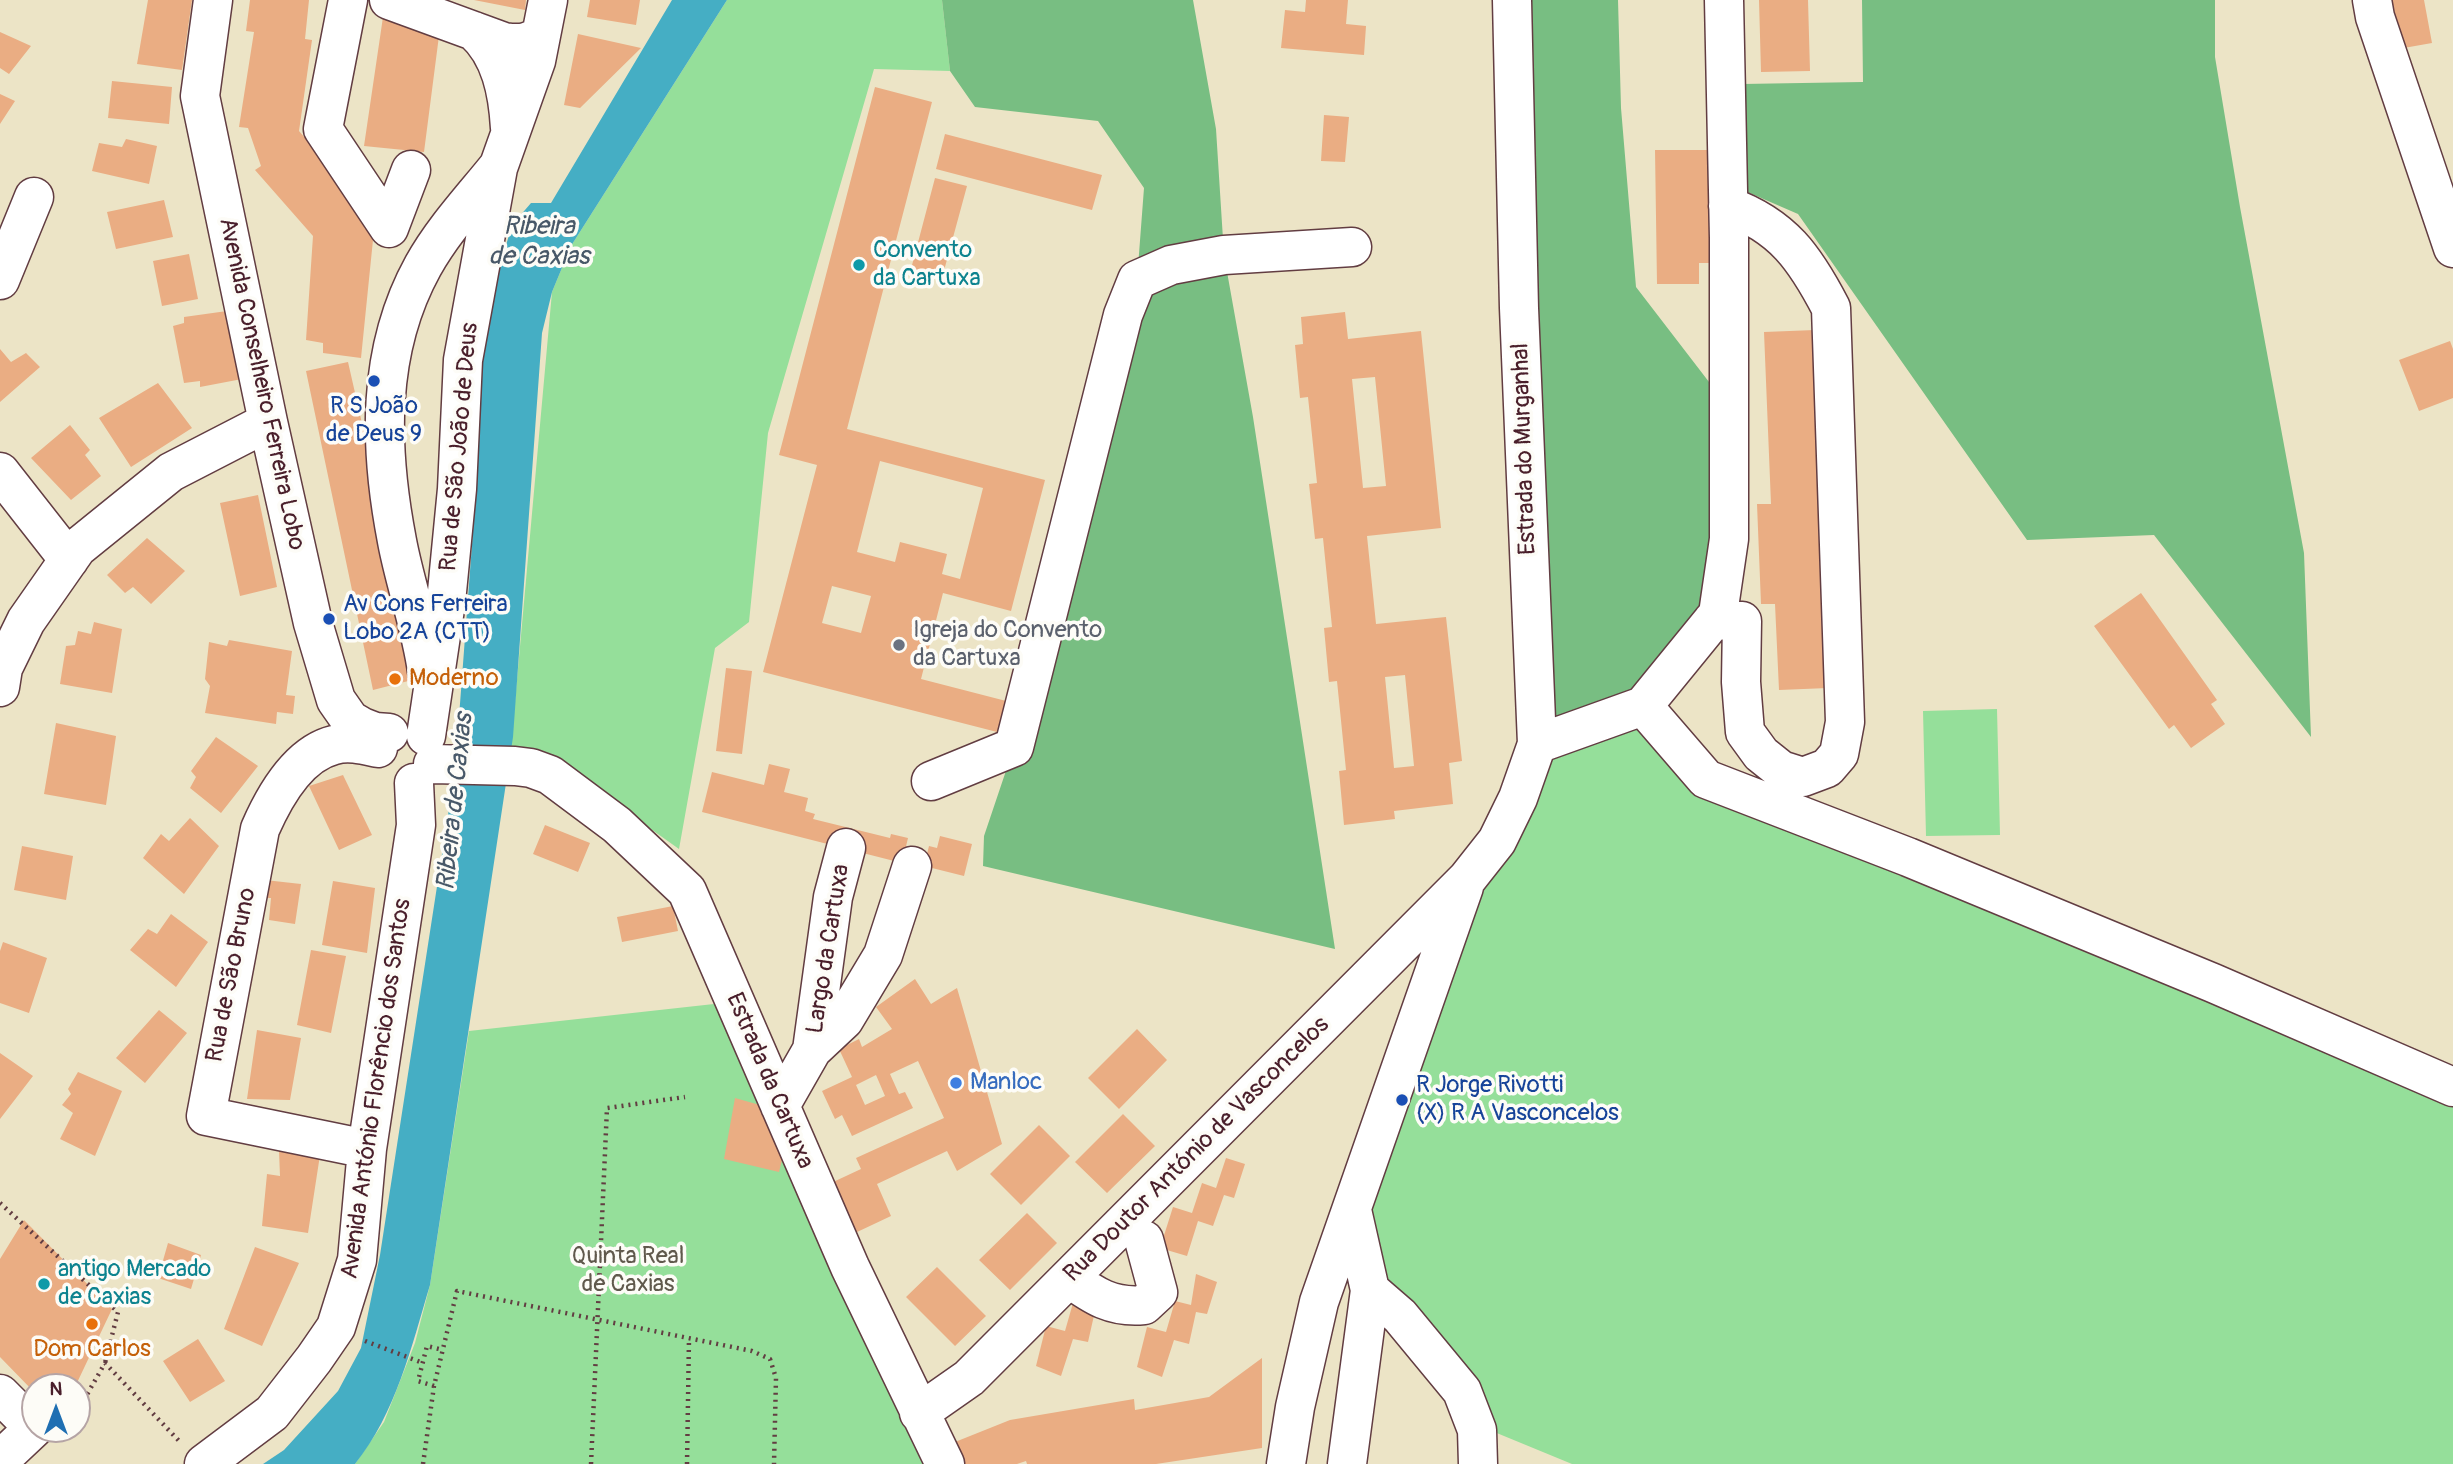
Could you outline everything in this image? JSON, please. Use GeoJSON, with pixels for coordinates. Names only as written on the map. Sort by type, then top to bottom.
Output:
{"type":"FeatureCollection","features":[{"type":"Feature","properties":{"kind":"street","name":"Avenida Conselheiro Ferreira Lobo"},"geometry":{"type":"LineString","coordinates":[[213,0],[200,96],[313,623],[336,701],[350,720],[417,748]]}},
{"type":"Feature","properties":{"kind":"street"},"geometry":{"type":"LineString","coordinates":[[348,0],[323,129],[389,228],[411,170]]}},
{"type":"Feature","properties":{"kind":"street"},"geometry":{"type":"LineString","coordinates":[[389,0],[504,42],[519,44],[530,42],[545,17]]}},
{"type":"Feature","properties":{"kind":"street","name":"Estrada do Murganhal"},"geometry":{"type":"LineString","coordinates":[[1468,878],[1497,841],[1518,798],[1537,744],[1519,308],[1513,0]]}},
{"type":"Feature","properties":{"kind":"street"},"geometry":{"type":"LineString","coordinates":[[1537,744],[1643,706],[1718,614],[1729,539],[1724,0]]}},
{"type":"Feature","properties":{"kind":"street"},"geometry":{"type":"LineString","coordinates":[[2372,0],[2375,16],[2453,248]]}},
{"type":"Feature","properties":{"kind":"street","name":"Rua de São João de Deus"},"geometry":{"type":"LineString","coordinates":[[417,748],[428,601],[457,489],[469,231],[504,151],[536,61],[545,17]]}},
{"type":"Feature","properties":{"kind":"street"},"geometry":{"type":"LineString","coordinates":[[474,31],[488,44],[507,93],[504,151]]}},
{"type":"Feature","properties":{"kind":"street"},"geometry":{"type":"LineString","coordinates":[[0,280],[34,197]]}},
{"type":"Feature","properties":{"kind":"street"},"geometry":{"type":"LineString","coordinates":[[1713,620],[1742,621],[1741,682],[1745,732],[1761,754],[1781,770],[1803,777],[1827,768],[1839,754],[1845,722],[1831,309],[1814,274],[1768,224],[1728,206]]}},
{"type":"Feature","properties":{"kind":"street","name":"Rua de São João de Deus"},"geometry":{"type":"LineString","coordinates":[[428,601],[397,541],[385,454],[388,368],[400,316],[424,265],[469,231]]}},
{"type":"Feature","properties":{"kind":"street"},"geometry":{"type":"LineString","coordinates":[[931,781],[1014,747],[1123,315],[1136,280],[1171,265],[1224,255],[1352,247]]}},
{"type":"Feature","properties":{"kind":"street"},"geometry":{"type":"LineString","coordinates":[[0,687],[4,668],[26,621],[77,548],[171,472],[268,422]]}},
{"type":"Feature","properties":{"kind":"street"},"geometry":{"type":"LineString","coordinates":[[0,472],[69,560]]}},
{"type":"Feature","properties":{"kind":"street"},"geometry":{"type":"LineString","coordinates":[[1643,706],[1706,779],[1908,857],[2149,956],[2453,1087]]}},
{"type":"Feature","properties":{"kind":"street","name":"Rua de São Bruno"},"geometry":{"type":"LineString","coordinates":[[367,1149],[206,1116],[260,829],[280,789],[297,770],[334,745],[353,743],[417,748]]}},
{"type":"Feature","properties":{"kind":"street","name":"Estrada da Cartuxa"},"geometry":{"type":"LineString","coordinates":[[417,748],[531,768],[550,775],[617,825],[687,891],[850,1267],[933,1440]]}},
{"type":"Feature","properties":{"kind":"street","name":"Avenida António Florêncio dos Santos"},"geometry":{"type":"LineString","coordinates":[[193,1454],[272,1413],[336,1327],[357,1260],[367,1149],[416,825],[417,748]]}},
{"type":"Feature","properties":{"kind":"street","name":"Largo da Cartuxa"},"geometry":{"type":"LineString","coordinates":[[812,1051],[832,897],[846,848]]}},
{"type":"Feature","properties":{"kind":"street","name":"Largo da Cartuxa"},"geometry":{"type":"LineString","coordinates":[[780,1106],[812,1051],[844,1020],[883,955],[912,866]]}},
{"type":"Feature","properties":{"kind":"street"},"geometry":{"type":"LineString","coordinates":[[1286,1464],[1295,1407],[1319,1302],[1468,878]]}},
{"type":"Feature","properties":{"kind":"street","name":"Rua Doutor António de Vasconcelos"},"geometry":{"type":"LineString","coordinates":[[933,1440],[969,1378],[1468,878]]}},
{"type":"Feature","properties":{"kind":"street"},"geometry":{"type":"LineString","coordinates":[[1347,1464],[1370,1290],[1352,1210]]}},
{"type":"Feature","properties":{"kind":"street"},"geometry":{"type":"LineString","coordinates":[[1069,1278],[1098,1298],[1126,1307],[1144,1305],[1158,1292],[1144,1240]]}},
{"type":"Feature","properties":{"kind":"street"},"geometry":{"type":"LineString","coordinates":[[1370,1290],[1400,1316],[1462,1391],[1477,1430],[1478,1464]]}},
{"type":"Feature","properties":{"kind":"street"},"geometry":{"type":"LineString","coordinates":[[0,1394],[34,1428],[0,1460]]}},
{"type":"Feature","properties":{"kind":"path"},"geometry":{"type":"LineString","coordinates":[[591,1464],[607,1108],[685,1097]]}},
{"type":"Feature","properties":{"kind":"path"},"geometry":{"type":"LineString","coordinates":[[0,1203],[118,1312],[104,1363],[91,1387]]}},
{"type":"Feature","properties":{"kind":"path"},"geometry":{"type":"LineString","coordinates":[[423,1464],[434,1386],[457,1291],[752,1351],[770,1359],[776,1378],[774,1464]]}},
{"type":"Feature","properties":{"kind":"path"},"geometry":{"type":"LineString","coordinates":[[355,1338],[423,1363]]}},
{"type":"Feature","properties":{"kind":"path"},"geometry":{"type":"LineString","coordinates":[[687,1464],[689,1338]]}},
{"type":"Feature","properties":{"kind":"path"},"geometry":{"type":"LineString","coordinates":[[434,1386],[418,1381],[428,1346],[443,1350]]}},
{"type":"Feature","properties":{"kind":"path"},"geometry":{"type":"LineString","coordinates":[[104,1363],[193,1454]]}},
{"type":"Feature","properties":{"kind":"green space"},"geometry":{"type":"Polygon","coordinates":[[[727,0],[942,0],[950,71],[874,69],[768,433],[749,622],[715,648],[679,849],[551,758],[511,746],[552,292],[571,246],[727,0]]]}},
{"type":"Feature","properties":{"kind":"green space"},"geometry":{"type":"Polygon","coordinates":[[[942,0],[1193,0],[1216,129],[1224,255],[1253,417],[1335,949],[983,866],[984,836],[1014,747],[1137,280],[1144,188],[1098,121],[975,107],[950,71],[942,0]]]}},
{"type":"Feature","properties":{"kind":"green space"},"geometry":{"type":"Polygon","coordinates":[[[1515,0],[1618,0],[1621,108],[1636,287],[1729,408],[1718,614],[1643,706],[1537,744],[1515,0]]]}},
{"type":"Feature","properties":{"kind":"green space"},"geometry":{"type":"Polygon","coordinates":[[[1862,0],[2215,0],[2215,57],[2304,553],[2311,737],[2154,535],[2027,540],[1798,214],[1745,191],[1742,84],[1863,82],[1862,0]]]}},
{"type":"Feature","properties":{"kind":"green space"},"geometry":{"type":"Polygon","coordinates":[[[1643,706],[1706,779],[2453,1086],[2453,1464],[1572,1464],[1487,1429],[1343,1236],[1537,744],[1643,706]]]}},
{"type":"Feature","properties":{"kind":"green space"},"geometry":{"type":"Polygon","coordinates":[[[1997,709],[2000,835],[1926,836],[1923,711],[1997,709]]]}},
{"type":"Feature","properties":{"kind":"green space","name":"Quinta Real de Caxias"},"geometry":{"type":"Polygon","coordinates":[[[723,1003],[926,1464],[355,1464],[384,1422],[415,1343],[430,1285],[469,1031],[723,1003]]]}},
{"type":"Feature","properties":{"kind":"water","name":"Ribeira de Caxias"},"geometry":{"type":"Polygon","coordinates":[[[672,0],[727,0],[571,246],[552,292],[542,333],[513,737],[430,1285],[392,1402],[355,1464],[263,1464],[284,1450],[338,1391],[361,1348],[380,1255],[455,770],[474,518],[476,407],[488,306],[512,225],[531,203],[551,203],[672,0]]]}},
{"type":"Feature","properties":{"kind":"building"},"geometry":{"type":"Polygon","coordinates":[[[148,0],[192,0],[182,70],[137,64],[148,0]]]}},
{"type":"Feature","properties":{"kind":"building"},"geometry":{"type":"Polygon","coordinates":[[[250,0],[309,0],[305,39],[312,40],[299,131],[372,214],[364,228],[374,230],[361,358],[323,353],[323,343],[306,340],[313,236],[255,170],[261,166],[248,128],[239,127],[254,32],[246,31],[250,0]]]}},
{"type":"Feature","properties":{"kind":"building"},"geometry":{"type":"Polygon","coordinates":[[[474,0],[526,0],[525,10],[474,0]]]}},
{"type":"Feature","properties":{"kind":"building"},"geometry":{"type":"Polygon","coordinates":[[[590,0],[640,0],[636,25],[587,17],[590,0]]]}},
{"type":"Feature","properties":{"kind":"building"},"geometry":{"type":"Polygon","coordinates":[[[1306,0],[1348,0],[1346,24],[1366,26],[1364,55],[1281,48],[1285,10],[1305,12],[1306,0]]]}},
{"type":"Feature","properties":{"kind":"building"},"geometry":{"type":"Polygon","coordinates":[[[1759,0],[1808,0],[1810,71],[1761,72],[1759,0]]]}},
{"type":"Feature","properties":{"kind":"building"},"geometry":{"type":"Polygon","coordinates":[[[2389,0],[2424,0],[2432,43],[2398,49],[2389,0]]]}},
{"type":"Feature","properties":{"kind":"building"},"geometry":{"type":"Polygon","coordinates":[[[383,17],[440,28],[424,152],[364,146],[383,17]]]}},
{"type":"Feature","properties":{"kind":"building"},"geometry":{"type":"Polygon","coordinates":[[[0,32],[31,46],[9,74],[0,68],[0,32]]]}},
{"type":"Feature","properties":{"kind":"building"},"geometry":{"type":"Polygon","coordinates":[[[578,34],[641,48],[580,108],[564,105],[578,34]]]}},
{"type":"Feature","properties":{"kind":"building"},"geometry":{"type":"Polygon","coordinates":[[[112,81],[172,87],[169,124],[108,118],[112,81]]]}},
{"type":"Feature","properties":{"kind":"building","name":"Convento da Cartuxa"},"geometry":{"type":"Polygon","coordinates":[[[875,87],[932,102],[847,429],[1045,480],[1011,611],[943,593],[921,679],[1010,702],[1001,733],[763,672],[817,465],[779,455],[875,87]],[[880,461],[857,552],[895,562],[900,542],[947,554],[942,574],[960,579],[983,488],[880,461]],[[832,586],[822,623],[861,633],[871,596],[832,586]]]}},
{"type":"Feature","properties":{"kind":"building"},"geometry":{"type":"Polygon","coordinates":[[[0,94],[15,101],[0,124],[0,94]]]}},
{"type":"Feature","properties":{"kind":"building"},"geometry":{"type":"Polygon","coordinates":[[[1324,115],[1349,117],[1345,162],[1321,161],[1324,115]]]}},
{"type":"Feature","properties":{"kind":"building","name":"Convento da Cartuxa"},"geometry":{"type":"Polygon","coordinates":[[[945,134],[1102,175],[1092,210],[936,169],[945,134]]]}},
{"type":"Feature","properties":{"kind":"building"},"geometry":{"type":"Polygon","coordinates":[[[126,139],[157,146],[149,184],[92,171],[99,143],[122,147],[126,139]]]}},
{"type":"Feature","properties":{"kind":"building"},"geometry":{"type":"Polygon","coordinates":[[[1655,150],[1712,150],[1714,263],[1699,263],[1699,284],[1657,284],[1655,150]]]}},
{"type":"Feature","properties":{"kind":"building","name":"Convento da Cartuxa"},"geometry":{"type":"Polygon","coordinates":[[[935,178],[967,186],[942,278],[911,269],[935,178]]]}},
{"type":"Feature","properties":{"kind":"building"},"geometry":{"type":"Polygon","coordinates":[[[164,200],[173,237],[116,249],[107,212],[164,200]]]}},
{"type":"Feature","properties":{"kind":"building"},"geometry":{"type":"Polygon","coordinates":[[[189,254],[198,299],[162,306],[153,261],[189,254]]]}},
{"type":"Feature","properties":{"kind":"building"},"geometry":{"type":"Polygon","coordinates":[[[227,311],[242,379],[200,387],[200,381],[184,383],[173,326],[184,323],[184,317],[227,311]]]}},
{"type":"Feature","properties":{"kind":"building"},"geometry":{"type":"Polygon","coordinates":[[[1345,312],[1348,339],[1421,331],[1441,528],[1367,536],[1376,624],[1446,617],[1462,761],[1449,763],[1453,804],[1394,811],[1395,819],[1344,825],[1339,771],[1346,770],[1337,681],[1329,682],[1324,628],[1332,627],[1323,538],[1315,539],[1309,484],[1317,483],[1308,397],[1300,398],[1295,345],[1303,344],[1301,317],[1345,312]],[[1375,377],[1352,379],[1363,488],[1386,486],[1375,377]],[[1405,675],[1385,677],[1394,768],[1414,766],[1405,675]]]}},
{"type":"Feature","properties":{"kind":"building"},"geometry":{"type":"Polygon","coordinates":[[[1815,330],[1828,688],[1779,690],[1775,604],[1761,604],[1757,504],[1771,504],[1764,332],[1815,330]]]}},
{"type":"Feature","properties":{"kind":"building"},"geometry":{"type":"Polygon","coordinates":[[[2450,341],[2453,349],[2453,398],[2419,411],[2399,360],[2450,341]]]}},
{"type":"Feature","properties":{"kind":"building"},"geometry":{"type":"Polygon","coordinates":[[[0,349],[11,362],[26,353],[40,367],[0,402],[0,349]]]}},
{"type":"Feature","properties":{"kind":"building"},"geometry":{"type":"Polygon","coordinates":[[[348,362],[420,678],[373,690],[306,371],[348,362]]]}},
{"type":"Feature","properties":{"kind":"building"},"geometry":{"type":"Polygon","coordinates":[[[158,383],[192,428],[131,467],[99,418],[158,383]]]}},
{"type":"Feature","properties":{"kind":"building"},"geometry":{"type":"Polygon","coordinates":[[[70,425],[90,450],[85,455],[101,476],[71,500],[31,458],[70,425]]]}},
{"type":"Feature","properties":{"kind":"building"},"geometry":{"type":"Polygon","coordinates":[[[258,495],[277,587],[240,596],[220,503],[258,495]]]}},
{"type":"Feature","properties":{"kind":"building"},"geometry":{"type":"Polygon","coordinates":[[[147,538],[185,571],[151,604],[133,587],[125,593],[107,575],[147,538]]]}},
{"type":"Feature","properties":{"kind":"building"},"geometry":{"type":"Polygon","coordinates":[[[2141,593],[2217,700],[2211,704],[2225,724],[2191,748],[2174,725],[2169,729],[2094,626],[2141,593]]]}},
{"type":"Feature","properties":{"kind":"building"},"geometry":{"type":"Polygon","coordinates":[[[94,622],[122,629],[112,693],[60,684],[66,646],[75,645],[78,631],[91,634],[94,622]]]}},
{"type":"Feature","properties":{"kind":"building"},"geometry":{"type":"Polygon","coordinates":[[[229,640],[292,651],[286,695],[295,696],[293,714],[277,712],[276,724],[205,713],[210,686],[205,679],[209,642],[227,646],[229,640]]]}},
{"type":"Feature","properties":{"kind":"building"},"geometry":{"type":"Polygon","coordinates":[[[726,668],[752,671],[742,754],[716,751],[726,668]]]}},
{"type":"Feature","properties":{"kind":"building"},"geometry":{"type":"Polygon","coordinates":[[[56,723],[116,736],[106,805],[44,794],[56,723]]]}},
{"type":"Feature","properties":{"kind":"building"},"geometry":{"type":"Polygon","coordinates":[[[216,737],[258,766],[221,813],[190,788],[196,777],[191,771],[216,737]]]}},
{"type":"Feature","properties":{"kind":"building"},"geometry":{"type":"Polygon","coordinates":[[[769,764],[790,769],[784,792],[808,798],[805,811],[815,814],[813,819],[890,838],[891,834],[908,838],[902,863],[702,812],[712,772],[764,785],[769,764]]]}},
{"type":"Feature","properties":{"kind":"building"},"geometry":{"type":"Polygon","coordinates":[[[343,775],[372,835],[339,850],[309,786],[343,775]]]}},
{"type":"Feature","properties":{"kind":"building"},"geometry":{"type":"Polygon","coordinates":[[[190,818],[219,846],[184,894],[143,858],[161,834],[169,841],[190,818]]]}},
{"type":"Feature","properties":{"kind":"building"},"geometry":{"type":"Polygon","coordinates":[[[545,825],[590,843],[578,872],[533,854],[545,825]]]}},
{"type":"Feature","properties":{"kind":"building"},"geometry":{"type":"Polygon","coordinates":[[[940,836],[972,844],[964,876],[924,866],[929,846],[937,848],[940,836]]]}},
{"type":"Feature","properties":{"kind":"building"},"geometry":{"type":"Polygon","coordinates":[[[22,846],[73,856],[66,900],[14,890],[22,846]]]}},
{"type":"Feature","properties":{"kind":"building"},"geometry":{"type":"Polygon","coordinates":[[[265,880],[301,884],[295,924],[269,920],[271,898],[262,898],[265,880]]]}},
{"type":"Feature","properties":{"kind":"building"},"geometry":{"type":"Polygon","coordinates":[[[333,881],[375,888],[367,953],[322,945],[333,881]]]}},
{"type":"Feature","properties":{"kind":"building"},"geometry":{"type":"Polygon","coordinates":[[[673,906],[678,931],[622,942],[617,917],[673,906]]]}},
{"type":"Feature","properties":{"kind":"building"},"geometry":{"type":"Polygon","coordinates":[[[171,914],[208,942],[176,987],[130,950],[148,929],[157,934],[171,914]]]}},
{"type":"Feature","properties":{"kind":"building"},"geometry":{"type":"Polygon","coordinates":[[[3,942],[47,958],[29,1013],[0,1003],[0,951],[3,942]]]}},
{"type":"Feature","properties":{"kind":"building"},"geometry":{"type":"Polygon","coordinates":[[[311,950],[346,956],[331,1033],[297,1025],[311,950]]]}},
{"type":"Feature","properties":{"kind":"building","name":"Manloc"},"geometry":{"type":"Polygon","coordinates":[[[915,979],[931,1004],[957,988],[1002,1144],[957,1171],[947,1151],[877,1184],[891,1216],[855,1233],[831,1183],[861,1169],[856,1158],[944,1118],[918,1061],[890,1074],[899,1094],[905,1092],[913,1108],[852,1136],[842,1115],[835,1119],[822,1091],[852,1077],[839,1049],[859,1039],[862,1047],[892,1029],[876,1007],[915,979]],[[876,1075],[856,1085],[865,1105],[885,1096],[876,1075]]]}},
{"type":"Feature","properties":{"kind":"building"},"geometry":{"type":"Polygon","coordinates":[[[159,1010],[187,1033],[145,1083],[116,1058],[159,1010]]]}},
{"type":"Feature","properties":{"kind":"building"},"geometry":{"type":"Polygon","coordinates":[[[1137,1029],[1167,1060],[1119,1109],[1088,1078],[1137,1029]]]}},
{"type":"Feature","properties":{"kind":"building"},"geometry":{"type":"Polygon","coordinates":[[[257,1030],[301,1038],[290,1100],[247,1099],[257,1030]]]}},
{"type":"Feature","properties":{"kind":"building"},"geometry":{"type":"Polygon","coordinates":[[[0,1053],[33,1076],[0,1119],[0,1053]]]}},
{"type":"Feature","properties":{"kind":"building"},"geometry":{"type":"Polygon","coordinates":[[[78,1072],[122,1091],[95,1156],[60,1139],[73,1113],[62,1105],[71,1094],[68,1089],[78,1072]]]}},
{"type":"Feature","properties":{"kind":"building"},"geometry":{"type":"Polygon","coordinates":[[[735,1098],[767,1107],[785,1148],[779,1172],[724,1159],[735,1098]]]}},
{"type":"Feature","properties":{"kind":"building"},"geometry":{"type":"Polygon","coordinates":[[[1123,1114],[1155,1146],[1107,1193],[1075,1162],[1123,1114]]]}},
{"type":"Feature","properties":{"kind":"building"},"geometry":{"type":"Polygon","coordinates":[[[1039,1125],[1070,1156],[1021,1205],[990,1174],[1039,1125]]]}},
{"type":"Feature","properties":{"kind":"building"},"geometry":{"type":"Polygon","coordinates":[[[279,1151],[320,1155],[308,1233],[262,1226],[267,1174],[280,1176],[279,1151]]]}},
{"type":"Feature","properties":{"kind":"building"},"geometry":{"type":"Polygon","coordinates":[[[1226,1158],[1245,1164],[1234,1198],[1224,1195],[1213,1226],[1198,1221],[1187,1256],[1160,1248],[1173,1207],[1192,1213],[1202,1183],[1216,1188],[1226,1158]]]}},
{"type":"Feature","properties":{"kind":"building"},"geometry":{"type":"Polygon","coordinates":[[[1027,1213],[1057,1243],[1010,1290],[979,1260],[1027,1213]]]}},
{"type":"Feature","properties":{"kind":"building","name":"antigo Mercado de Caxias"},"geometry":{"type":"Polygon","coordinates":[[[24,1220],[112,1309],[82,1373],[21,1373],[21,1379],[0,1357],[0,1259],[24,1220]]]}},
{"type":"Feature","properties":{"kind":"building"},"geometry":{"type":"Polygon","coordinates":[[[168,1243],[201,1255],[191,1289],[158,1278],[168,1243]]]}},
{"type":"Feature","properties":{"kind":"building"},"geometry":{"type":"Polygon","coordinates":[[[255,1247],[299,1263],[262,1346],[224,1329],[255,1247]]]}},
{"type":"Feature","properties":{"kind":"building"},"geometry":{"type":"Polygon","coordinates":[[[937,1267],[986,1316],[955,1346],[906,1297],[937,1267]]]}},
{"type":"Feature","properties":{"kind":"building"},"geometry":{"type":"Polygon","coordinates":[[[1196,1274],[1217,1282],[1207,1314],[1196,1312],[1189,1344],[1174,1340],[1162,1377],[1137,1367],[1147,1327],[1166,1332],[1175,1301],[1191,1305],[1196,1274]]]}},
{"type":"Feature","properties":{"kind":"building"},"geometry":{"type":"Polygon","coordinates":[[[1073,1303],[1095,1311],[1088,1342],[1073,1339],[1061,1376],[1036,1366],[1046,1326],[1065,1331],[1073,1303]]]}},
{"type":"Feature","properties":{"kind":"building"},"geometry":{"type":"Polygon","coordinates":[[[198,1339],[225,1381],[190,1402],[163,1361],[198,1339]]]}},
{"type":"Feature","properties":{"kind":"building"},"geometry":{"type":"Polygon","coordinates":[[[1262,1358],[1262,1448],[1156,1464],[1027,1464],[1026,1461],[1017,1464],[964,1464],[955,1442],[1010,1420],[1134,1399],[1135,1410],[1209,1397],[1262,1358]]]}},
{"type":"Feature","properties":{"kind":"place","name":"Convento da Cartuxa"},"geometry":{"type":"Point","coordinates":[859,265]}},
{"type":"Feature","properties":{"kind":"place","name":"R S João de Deus 9"},"geometry":{"type":"Point","coordinates":[374,381]}},
{"type":"Feature","properties":{"kind":"place","name":"Av Cons Ferreira Lobo 2A (CTT)"},"geometry":{"type":"Point","coordinates":[329,619]}},
{"type":"Feature","properties":{"kind":"place","name":"Igreja do Convento da Cartuxa"},"geometry":{"type":"Point","coordinates":[899,645]}},
{"type":"Feature","properties":{"kind":"place","name":"Moderno"},"geometry":{"type":"Point","coordinates":[395,679]}},
{"type":"Feature","properties":{"kind":"place","name":"Manloc"},"geometry":{"type":"Point","coordinates":[956,1083]}},
{"type":"Feature","properties":{"kind":"place","name":"R Jorge Rivotti (X) R A Vasconcelos"},"geometry":{"type":"Point","coordinates":[1402,1100]}},
{"type":"Feature","properties":{"kind":"place","name":"antigo Mercado de Caxias"},"geometry":{"type":"Point","coordinates":[44,1284]}},
{"type":"Feature","properties":{"kind":"place","name":"Dom Carlos"},"geometry":{"type":"Point","coordinates":[92,1324]}}]}
